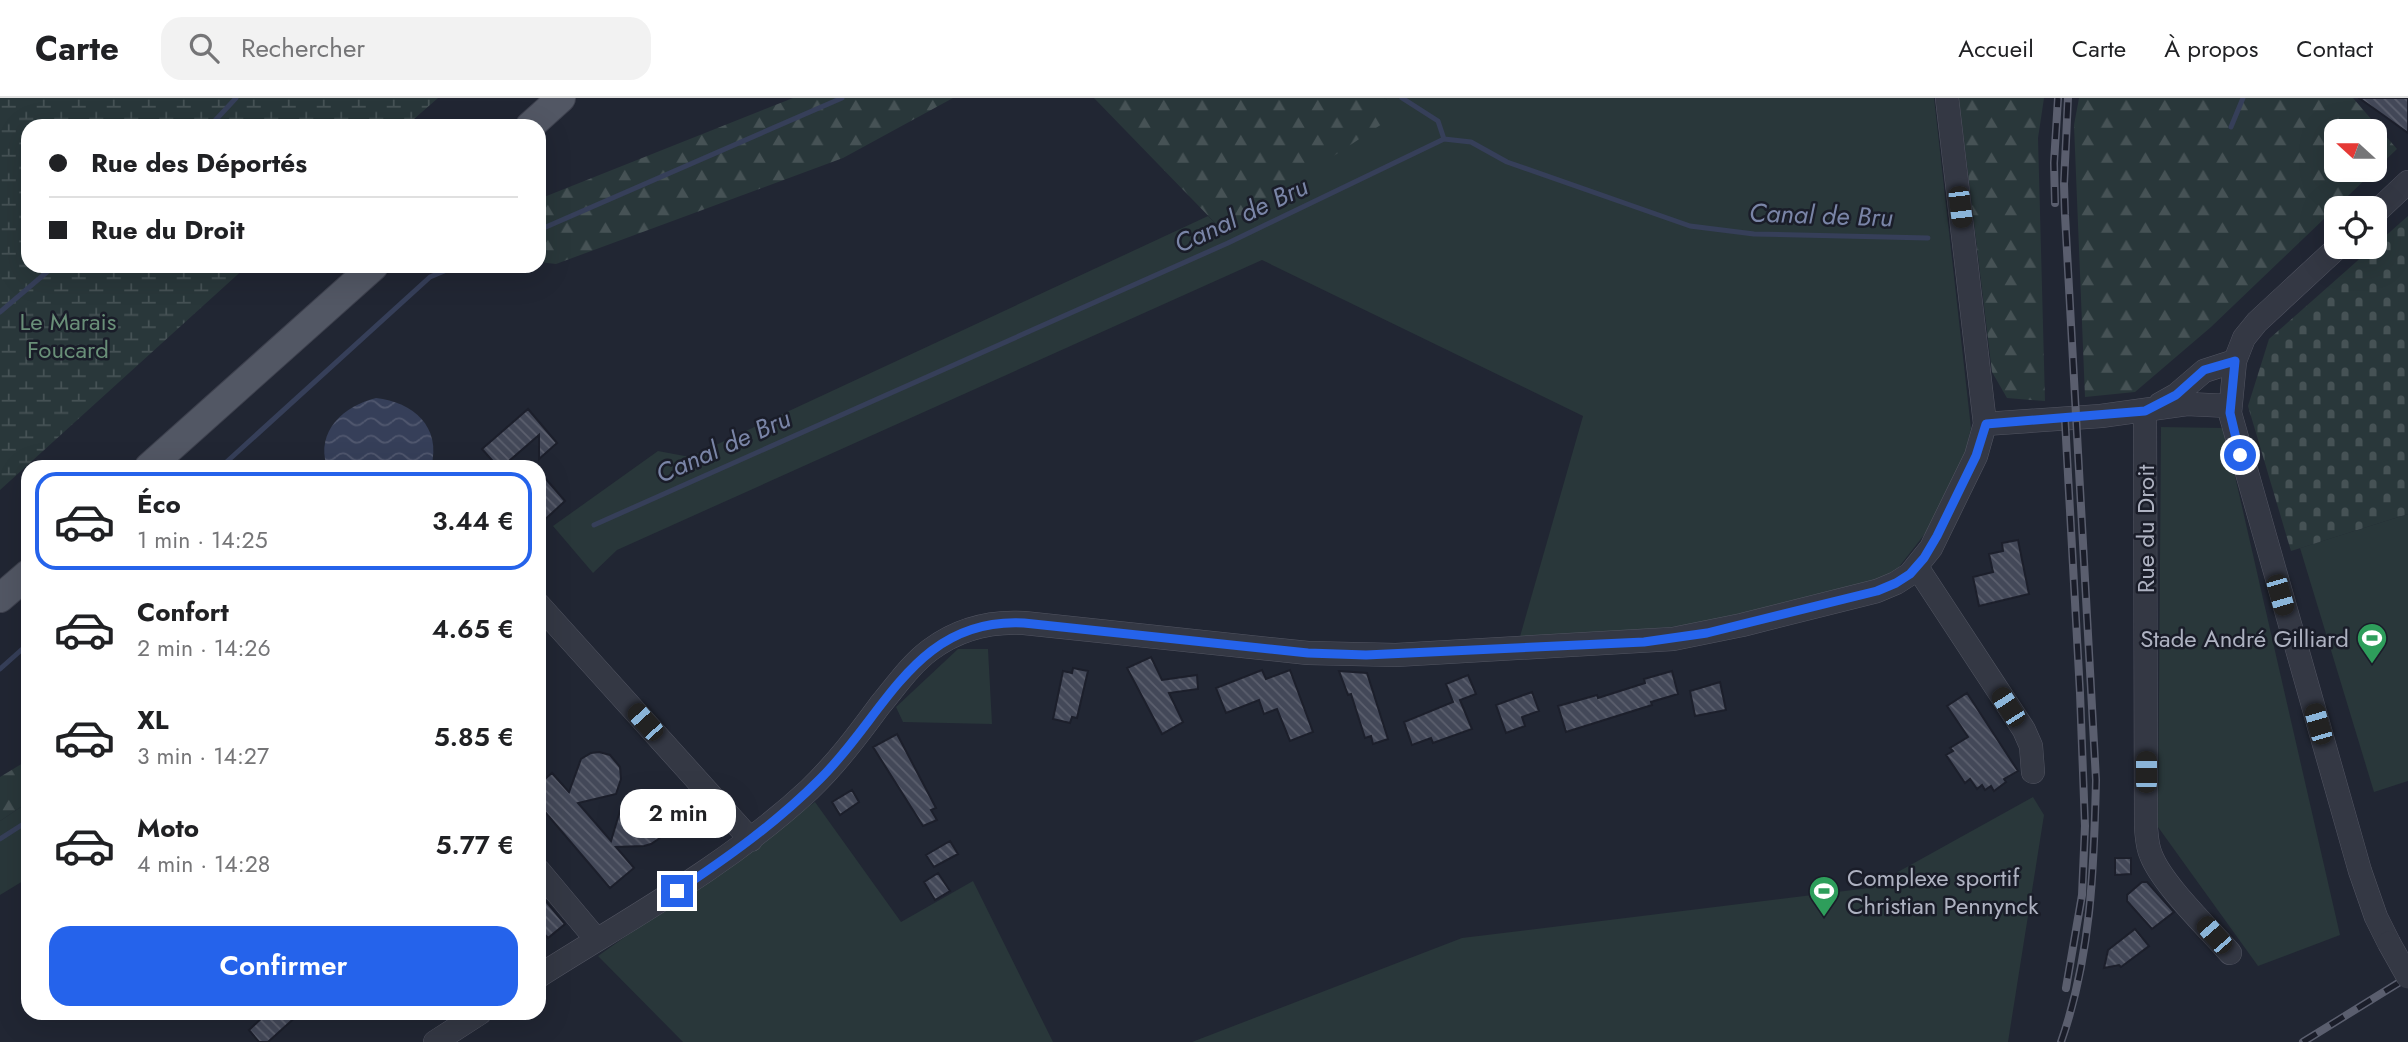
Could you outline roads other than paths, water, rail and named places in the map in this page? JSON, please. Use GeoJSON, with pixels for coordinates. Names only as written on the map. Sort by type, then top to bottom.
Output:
{"type":"FeatureCollection","features":[{"type":"Feature","properties":{"kind":"main road"},"geometry":{"type":"LineString","coordinates":[[538,119],[561,98]]}},
{"type":"Feature","properties":{"kind":"main road"},"geometry":{"type":"LineString","coordinates":[[157,460],[366,273]]}},
{"type":"Feature","properties":{"kind":"main road"},"geometry":{"type":"LineString","coordinates":[[0,598],[21,579]]}},
{"type":"Feature","properties":{"kind":"street"},"geometry":{"type":"LineString","coordinates":[[546,971],[701,876],[751,840],[831,768],[911,667],[930,650],[951,637],[982,625],[1024,623],[1328,654],[1396,655],[1658,640],[1732,627],[1877,591],[1896,583],[1917,567],[1931,548],[1976,456],[1986,424],[1947,98]]}},
{"type":"Feature","properties":{"kind":"street"},"geometry":{"type":"LineString","coordinates":[[2387,202],[2408,182]]}},
{"type":"Feature","properties":{"kind":"street"},"geometry":{"type":"LineString","coordinates":[[2325,259],[2257,322],[2244,338],[2235,361],[2231,421],[2357,862],[2374,910],[2408,977]]}},
{"type":"Feature","properties":{"kind":"street"},"geometry":{"type":"LineString","coordinates":[[2145,411],[2176,395],[2204,370],[2235,361]]}},
{"type":"Feature","properties":{"kind":"street"},"geometry":{"type":"LineString","coordinates":[[1986,424],[2145,411],[2188,404],[2230,406]]}},
{"type":"Feature","properties":{"kind":"street","name":"Rue du Droit"},"geometry":{"type":"LineString","coordinates":[[2145,411],[2148,845],[2153,860],[2165,879],[2230,953]]}},
{"type":"Feature","properties":{"kind":"street"},"geometry":{"type":"LineString","coordinates":[[1917,567],[2024,730],[2031,747],[2033,772]]}},
{"type":"Feature","properties":{"kind":"street"},"geometry":{"type":"LineString","coordinates":[[546,613],[751,840]]}},
{"type":"Feature","properties":{"kind":"street"},"geometry":{"type":"LineString","coordinates":[[546,879],[596,939]]}},
{"type":"Feature","properties":{"kind":"street"},"geometry":{"type":"LineString","coordinates":[[435,1042],[469,1020]]}},
{"type":"Feature","properties":{"kind":"water"},"geometry":{"type":"Polygon","coordinates":[[[376,398],[389,400],[413,411],[428,429],[432,440],[432,460],[325,460],[325,442],[329,431],[343,414],[376,398]]]}},
{"type":"Feature","properties":{"kind":"waterway"},"geometry":{"type":"LineString","coordinates":[[216,119],[236,98]]}},
{"type":"Feature","properties":{"kind":"waterway"},"geometry":{"type":"LineString","coordinates":[[546,227],[842,98]]}},
{"type":"Feature","properties":{"kind":"waterway"},"geometry":{"type":"LineString","coordinates":[[1402,98],[1438,121],[1444,139]]}},
{"type":"Feature","properties":{"kind":"waterway","name":"Canal de Bru"},"geometry":{"type":"LineString","coordinates":[[2231,127],[2243,98]]}},
{"type":"Feature","properties":{"kind":"waterway","name":"Canal de Bru"},"geometry":{"type":"LineString","coordinates":[[594,525],[1228,243],[1444,139],[1471,142],[1507,162],[1690,226],[1754,234],[1928,238]]}},
{"type":"Feature","properties":{"kind":"waterway"},"geometry":{"type":"LineString","coordinates":[[0,312],[46,273]]}},
{"type":"Feature","properties":{"kind":"waterway"},"geometry":{"type":"LineString","coordinates":[[229,460],[430,277],[439,273]]}},
{"type":"Feature","properties":{"kind":"waterway"},"geometry":{"type":"LineString","coordinates":[[0,669],[21,650]]}},
{"type":"Feature","properties":{"kind":"waterway","name":"Canal de Bru"},"geometry":{"type":"LineString","coordinates":[[0,839],[21,826]]}},
{"type":"Feature","properties":{"kind":"railway"},"geometry":{"type":"LineString","coordinates":[[2055,203],[2054,163],[2058,98]]}},
{"type":"Feature","properties":{"kind":"railway"},"geometry":{"type":"LineString","coordinates":[[2061,1042],[2079,978],[2085,945],[2092,880],[2096,780],[2065,215],[2068,98]]}},
{"type":"Feature","properties":{"kind":"railway"},"geometry":{"type":"LineString","coordinates":[[2065,420],[2085,826],[2082,895],[2066,988]]}},
{"type":"Feature","properties":{"kind":"railway"},"geometry":{"type":"LineString","coordinates":[[2303,1042],[2408,977]]}},
{"type":"Feature","properties":{"kind":"place","name":"Stade André Gilliard"},"geometry":{"type":"Point","coordinates":[2372,665]}},
{"type":"Feature","properties":{"kind":"place","name":"Complexe sportif Christian Pennynck"},"geometry":{"type":"Point","coordinates":[1824,918]}},
{"type":"Feature","properties":{"kind":"park label","name":"Le Marais Foucard"},"geometry":{"type":"Point","coordinates":[68,335]}}]}
